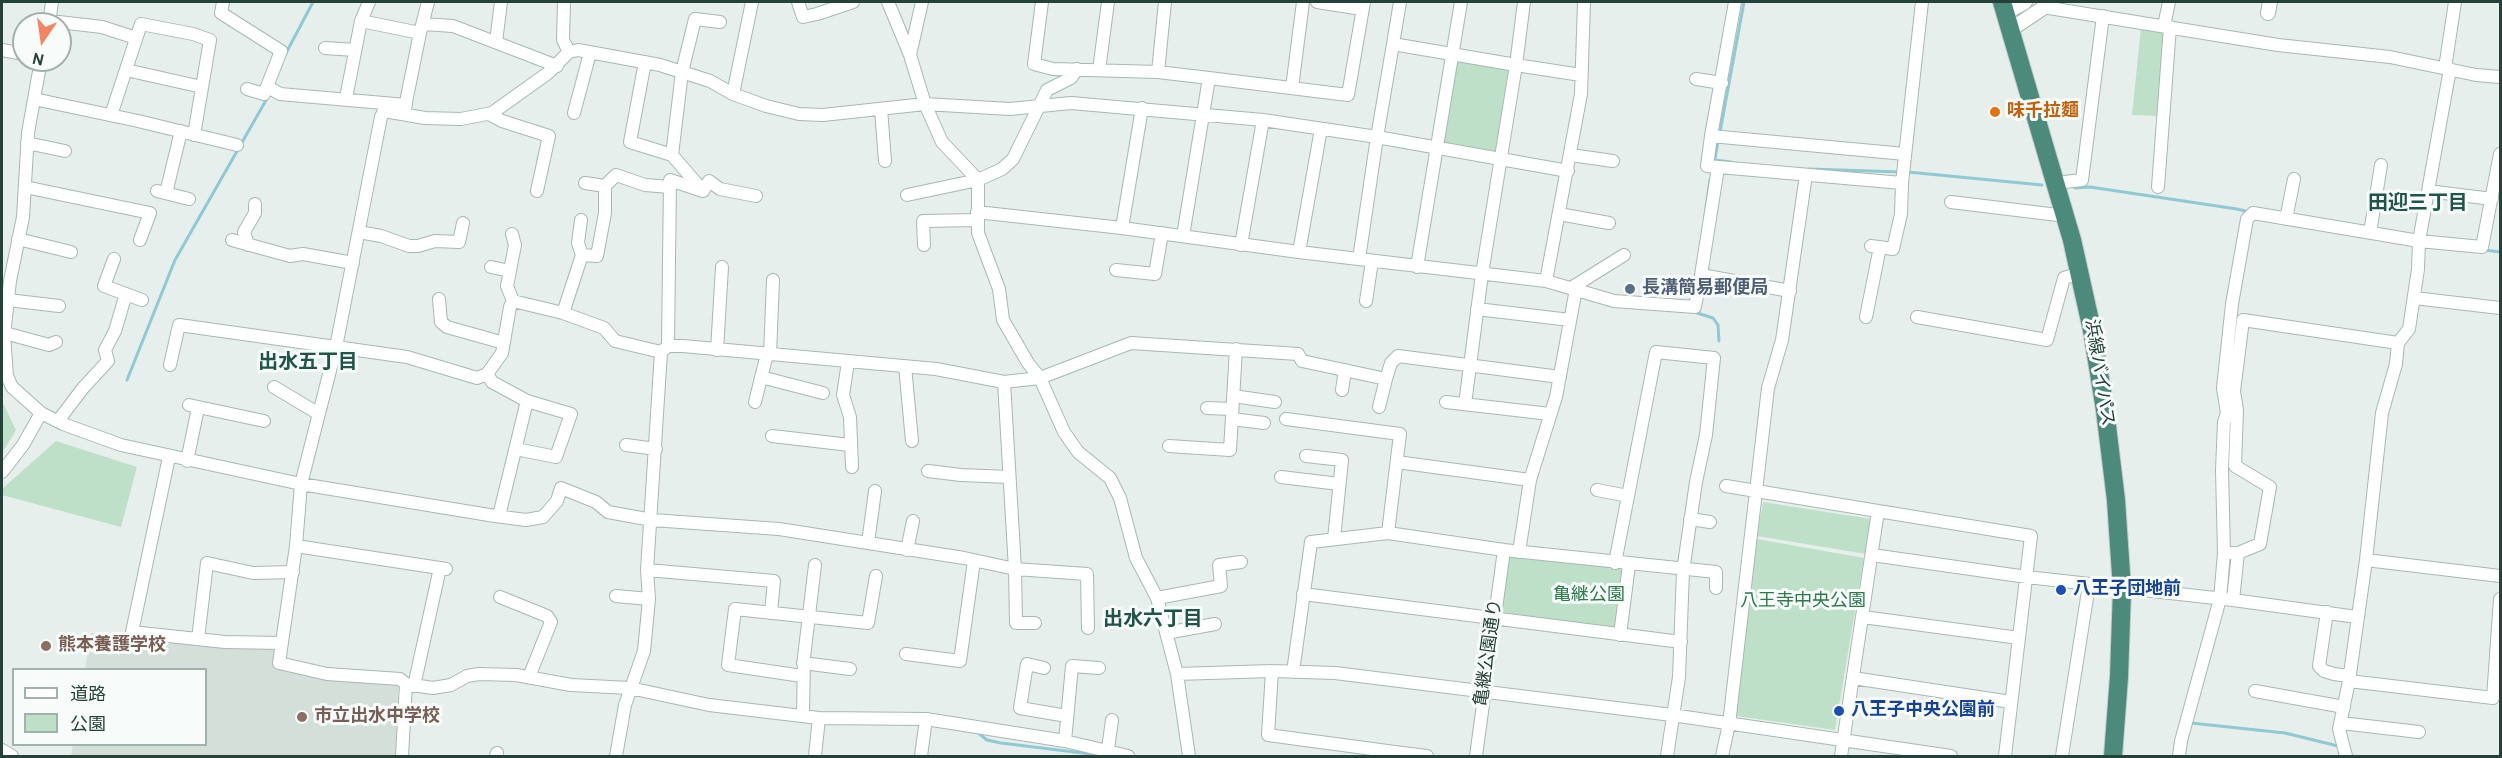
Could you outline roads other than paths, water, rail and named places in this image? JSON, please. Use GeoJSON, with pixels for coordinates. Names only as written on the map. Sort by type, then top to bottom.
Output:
{"type":"FeatureCollection","features":[{"type":"Feature","properties":{"kind":"highway","name":"浜線バイパス"},"geometry":{"type":"LineString","coordinates":[[2006,15],[2066,216],[2092,330],[2105,410],[2116,501],[2122,589],[2113,756]]}},
{"type":"Feature","properties":{"kind":"street"},"geometry":{"type":"LineString","coordinates":[[223,2],[221,13],[281,51],[271,89],[264,94],[247,89]]}},
{"type":"Feature","properties":{"kind":"street"},"geometry":{"type":"LineString","coordinates":[[346,98],[361,21],[369,2]]}},
{"type":"Feature","properties":{"kind":"street"},"geometry":{"type":"LineString","coordinates":[[405,109],[428,2]]}},
{"type":"Feature","properties":{"kind":"street"},"geometry":{"type":"LineString","coordinates":[[495,42],[501,2]]}},
{"type":"Feature","properties":{"kind":"street"},"geometry":{"type":"LineString","coordinates":[[564,2],[563,40],[569,52]]}},
{"type":"Feature","properties":{"kind":"street"},"geometry":{"type":"LineString","coordinates":[[733,94],[752,2]]}},
{"type":"Feature","properties":{"kind":"street"},"geometry":{"type":"LineString","coordinates":[[798,2],[802,17],[853,2]]}},
{"type":"Feature","properties":{"kind":"street"},"geometry":{"type":"LineString","coordinates":[[888,2],[942,142],[978,180],[978,232],[999,289],[1004,320],[1028,363],[1040,378],[1064,432],[1078,452],[1110,478],[1120,498],[1136,558],[1157,598],[1177,674],[1189,756]]}},
{"type":"Feature","properties":{"kind":"street"},"geometry":{"type":"LineString","coordinates":[[910,55],[922,2]]}},
{"type":"Feature","properties":{"kind":"street"},"geometry":{"type":"LineString","coordinates":[[1042,2],[1034,64],[1053,69],[1158,72],[1348,95],[1363,5],[1317,2]]}},
{"type":"Feature","properties":{"kind":"street"},"geometry":{"type":"LineString","coordinates":[[1099,70],[1108,2]]}},
{"type":"Feature","properties":{"kind":"street"},"geometry":{"type":"LineString","coordinates":[[1158,72],[1165,2]]}},
{"type":"Feature","properties":{"kind":"street"},"geometry":{"type":"LineString","coordinates":[[1292,88],[1303,2]]}},
{"type":"Feature","properties":{"kind":"street"},"geometry":{"type":"LineString","coordinates":[[1359,259],[1400,2]]}},
{"type":"Feature","properties":{"kind":"street"},"geometry":{"type":"LineString","coordinates":[[1417,267],[1461,2]]}},
{"type":"Feature","properties":{"kind":"street"},"geometry":{"type":"LineString","coordinates":[[1465,404],[1482,274],[1524,2]]}},
{"type":"Feature","properties":{"kind":"street"},"geometry":{"type":"LineString","coordinates":[[1546,281],[1581,94],[1584,2]]}},
{"type":"Feature","properties":{"kind":"street"},"geometry":{"type":"LineString","coordinates":[[1735,2],[1707,166],[1902,183]]}},
{"type":"Feature","properties":{"kind":"street"},"geometry":{"type":"LineString","coordinates":[[1866,317],[1875,246],[1893,249],[1901,214],[1902,183],[1922,2]]}},
{"type":"Feature","properties":{"kind":"street"},"geometry":{"type":"LineString","coordinates":[[2006,15],[2025,2]]}},
{"type":"Feature","properties":{"kind":"street"},"geometry":{"type":"LineString","coordinates":[[2158,187],[2169,2]]}},
{"type":"Feature","properties":{"kind":"street"},"geometry":{"type":"LineString","coordinates":[[2346,756],[2339,729],[2349,679],[2366,560],[2382,413],[2396,364],[2398,343],[2409,329],[2455,2]]}},
{"type":"Feature","properties":{"kind":"street"},"geometry":{"type":"LineString","coordinates":[[2006,15],[2048,4],[2103,16],[2278,45],[2390,57],[2500,77]]}},
{"type":"Feature","properties":{"kind":"street"},"geometry":{"type":"LineString","coordinates":[[2056,183],[2082,180],[2103,16]]}},
{"type":"Feature","properties":{"kind":"street"},"geometry":{"type":"LineString","coordinates":[[672,155],[682,72],[695,19],[720,22]]}},
{"type":"Feature","properties":{"kind":"street"},"geometry":{"type":"LineString","coordinates":[[361,21],[421,29],[453,26],[557,66]]}},
{"type":"Feature","properties":{"kind":"street"},"geometry":{"type":"LineString","coordinates":[[111,115],[141,24],[193,34],[210,40],[194,135]]}},
{"type":"Feature","properties":{"kind":"street"},"geometry":{"type":"LineString","coordinates":[[72,25],[102,27],[136,38]]}},
{"type":"Feature","properties":{"kind":"street"},"geometry":{"type":"LineString","coordinates":[[1393,44],[1581,75]]}},
{"type":"Feature","properties":{"kind":"street"},"geometry":{"type":"LineString","coordinates":[[325,48],[355,50]]}},
{"type":"Feature","properties":{"kind":"street"},"geometry":{"type":"LineString","coordinates":[[271,89],[280,94],[346,98],[405,109],[425,118],[461,119],[489,114],[508,103],[557,66],[569,52],[578,50],[645,62],[682,72],[710,81],[733,94],[766,106],[799,114],[823,115],[926,104],[1010,109],[1071,103],[1142,108],[1263,120],[1437,147],[1568,171]]}},
{"type":"Feature","properties":{"kind":"street"},"geometry":{"type":"LineString","coordinates":[[574,113],[590,53]]}},
{"type":"Feature","properties":{"kind":"street"},"geometry":{"type":"LineString","coordinates":[[645,62],[630,142],[672,155],[703,191]]}},
{"type":"Feature","properties":{"kind":"street"},"geometry":{"type":"LineString","coordinates":[[907,195],[978,180],[1002,169],[1013,159],[1047,90],[1071,78],[1077,69]]}},
{"type":"Feature","properties":{"kind":"street"},"geometry":{"type":"LineString","coordinates":[[126,70],[202,87]]}},
{"type":"Feature","properties":{"kind":"street"},"geometry":{"type":"LineString","coordinates":[[39,72],[27,143],[25,187],[8,300],[5,333],[7,376],[12,387],[42,413],[58,422],[121,445],[187,461],[301,484],[526,520],[543,517],[557,501],[561,488],[596,502],[608,512],[652,520],[779,530],[1015,569],[1087,574],[1088,628]]}},
{"type":"Feature","properties":{"kind":"street"},"geometry":{"type":"LineString","coordinates":[[1183,236],[1209,78]]}},
{"type":"Feature","properties":{"kind":"street"},"geometry":{"type":"LineString","coordinates":[[1696,79],[1722,83]]}},
{"type":"Feature","properties":{"kind":"street"},"geometry":{"type":"LineString","coordinates":[[34,99],[237,146]]}},
{"type":"Feature","properties":{"kind":"street"},"geometry":{"type":"LineString","coordinates":[[384,106],[336,347],[301,484],[296,546],[279,663],[327,674],[400,679],[410,685],[433,688],[451,686],[467,676],[479,674],[529,677],[571,685],[630,688],[709,705],[819,718],[926,719],[1065,741],[1108,754],[1128,756]]}},
{"type":"Feature","properties":{"kind":"street"},"geometry":{"type":"LineString","coordinates":[[1122,228],[1142,108]]}},
{"type":"Feature","properties":{"kind":"street"},"geometry":{"type":"LineString","coordinates":[[881,109],[885,161]]}},
{"type":"Feature","properties":{"kind":"street"},"geometry":{"type":"LineString","coordinates":[[489,114],[502,121],[549,136],[537,191]]}},
{"type":"Feature","properties":{"kind":"street"},"geometry":{"type":"LineString","coordinates":[[1241,245],[1263,120]]}},
{"type":"Feature","properties":{"kind":"street"},"geometry":{"type":"LineString","coordinates":[[1299,252],[1321,129]]}},
{"type":"Feature","properties":{"kind":"street"},"geometry":{"type":"LineString","coordinates":[[181,132],[161,192],[189,199]]}},
{"type":"Feature","properties":{"kind":"street"},"geometry":{"type":"LineString","coordinates":[[1711,136],[1905,154]]}},
{"type":"Feature","properties":{"kind":"street"},"geometry":{"type":"LineString","coordinates":[[27,143],[65,151]]}},
{"type":"Feature","properties":{"kind":"street"},"geometry":{"type":"LineString","coordinates":[[2226,599],[2222,470],[2226,413],[2223,388],[2232,304],[2247,219],[2253,213],[2420,241],[2482,247],[2500,154]]}},
{"type":"Feature","properties":{"kind":"street"},"geometry":{"type":"LineString","coordinates":[[1571,155],[1613,161]]}},
{"type":"Feature","properties":{"kind":"street"},"geometry":{"type":"LineString","coordinates":[[2370,233],[2381,165]]}},
{"type":"Feature","properties":{"kind":"street"},"geometry":{"type":"LineString","coordinates":[[924,245],[923,221],[977,216],[1122,228],[1417,267],[1546,281],[1614,301],[1695,307],[1718,168]]}},
{"type":"Feature","properties":{"kind":"street"},"geometry":{"type":"LineString","coordinates":[[582,255],[597,256],[605,213],[605,186],[616,175],[645,185],[670,187]]}},
{"type":"Feature","properties":{"kind":"street"},"geometry":{"type":"LineString","coordinates":[[1722,756],[1757,492],[1768,388],[1782,340],[1806,175]]}},
{"type":"Feature","properties":{"kind":"street"},"geometry":{"type":"LineString","coordinates":[[2286,219],[2294,179]]}},
{"type":"Feature","properties":{"kind":"street"},"geometry":{"type":"LineString","coordinates":[[616,756],[625,705],[644,651],[649,599],[647,570],[656,449],[658,366],[664,349],[670,180],[703,191]]}},
{"type":"Feature","properties":{"kind":"street"},"geometry":{"type":"LineString","coordinates":[[703,191],[709,181],[720,189],[756,196]]}},
{"type":"Feature","properties":{"kind":"street"},"geometry":{"type":"LineString","coordinates":[[585,183],[605,186]]}},
{"type":"Feature","properties":{"kind":"street"},"geometry":{"type":"LineString","coordinates":[[25,187],[150,213],[140,240]]}},
{"type":"Feature","properties":{"kind":"street"},"geometry":{"type":"LineString","coordinates":[[2428,191],[2492,199]]}},
{"type":"Feature","properties":{"kind":"street"},"geometry":{"type":"LineString","coordinates":[[1951,202],[2066,216]]}},
{"type":"Feature","properties":{"kind":"street"},"geometry":{"type":"LineString","coordinates":[[248,245],[244,232],[255,213],[255,204]]}},
{"type":"Feature","properties":{"kind":"street"},"geometry":{"type":"LineString","coordinates":[[1559,214],[1609,223]]}},
{"type":"Feature","properties":{"kind":"street"},"geometry":{"type":"LineString","coordinates":[[563,313],[582,255],[578,243],[581,220]]}},
{"type":"Feature","properties":{"kind":"street"},"geometry":{"type":"LineString","coordinates":[[359,232],[381,236],[410,246],[418,246],[435,241],[459,242],[463,224]]}},
{"type":"Feature","properties":{"kind":"street"},"geometry":{"type":"LineString","coordinates":[[1116,270],[1155,274],[1162,233]]}},
{"type":"Feature","properties":{"kind":"street"},"geometry":{"type":"LineString","coordinates":[[170,365],[178,325],[406,357],[477,378],[487,374],[502,353],[513,301],[507,286],[515,245],[512,234]]}},
{"type":"Feature","properties":{"kind":"street"},"geometry":{"type":"LineString","coordinates":[[18,239],[66,247]]}},
{"type":"Feature","properties":{"kind":"street"},"geometry":{"type":"LineString","coordinates":[[232,240],[290,256],[303,254],[353,263]]}},
{"type":"Feature","properties":{"kind":"street"},"geometry":{"type":"LineString","coordinates":[[1573,289],[1624,255]]}},
{"type":"Feature","properties":{"kind":"street"},"geometry":{"type":"LineString","coordinates":[[114,259],[105,286],[142,300]]}},
{"type":"Feature","properties":{"kind":"street"},"geometry":{"type":"LineString","coordinates":[[1366,301],[1372,261]]}},
{"type":"Feature","properties":{"kind":"street"},"geometry":{"type":"LineString","coordinates":[[491,267],[510,271]]}},
{"type":"Feature","properties":{"kind":"street"},"geometry":{"type":"LineString","coordinates":[[717,350],[722,267]]}},
{"type":"Feature","properties":{"kind":"street"},"geometry":{"type":"LineString","coordinates":[[1917,317],[2047,340],[2064,278],[2080,273]]}},
{"type":"Feature","properties":{"kind":"street"},"geometry":{"type":"LineString","coordinates":[[1701,275],[1790,291]]}},
{"type":"Feature","properties":{"kind":"street"},"geometry":{"type":"LineString","coordinates":[[755,402],[769,354],[773,280]]}},
{"type":"Feature","properties":{"kind":"street"},"geometry":{"type":"LineString","coordinates":[[1519,552],[1530,480],[1560,377],[1573,289]]}},
{"type":"Feature","properties":{"kind":"street"},"geometry":{"type":"LineString","coordinates":[[58,422],[83,388],[108,361],[105,350],[115,331],[126,294]]}},
{"type":"Feature","properties":{"kind":"street"},"geometry":{"type":"LineString","coordinates":[[2414,298],[2500,308]]}},
{"type":"Feature","properties":{"kind":"street"},"geometry":{"type":"LineString","coordinates":[[439,299],[441,322],[447,327],[504,343]]}},
{"type":"Feature","properties":{"kind":"street"},"geometry":{"type":"LineString","coordinates":[[8,300],[59,306]]}},
{"type":"Feature","properties":{"kind":"street"},"geometry":{"type":"LineString","coordinates":[[513,301],[563,313],[604,328],[615,341],[664,349],[717,350],[936,369],[1004,382],[1040,378],[1131,343],[1298,354],[1302,361],[1386,378]]}},
{"type":"Feature","properties":{"kind":"street"},"geometry":{"type":"LineString","coordinates":[[1477,309],[1570,321]]}},
{"type":"Feature","properties":{"kind":"street"},"geometry":{"type":"LineString","coordinates":[[2224,553],[2238,553],[2260,544],[2270,487],[2235,466],[2234,391],[2242,320],[2398,343]]}},
{"type":"Feature","properties":{"kind":"street"},"geometry":{"type":"LineString","coordinates":[[5,333],[49,345],[56,342]]}},
{"type":"Feature","properties":{"kind":"street"},"geometry":{"type":"LineString","coordinates":[[1169,446],[1230,450],[1236,349]]}},
{"type":"Feature","properties":{"kind":"street"},"geometry":{"type":"LineString","coordinates":[[1615,563],[1656,352],[1714,358],[1706,435],[1683,571],[1679,677],[1667,756]]}},
{"type":"Feature","properties":{"kind":"street"},"geometry":{"type":"LineString","coordinates":[[1379,407],[1391,363],[1398,357],[1560,377]]}},
{"type":"Feature","properties":{"kind":"street"},"geometry":{"type":"LineString","coordinates":[[848,362],[843,395],[850,417],[852,467]]}},
{"type":"Feature","properties":{"kind":"street"},"geometry":{"type":"LineString","coordinates":[[905,366],[912,441]]}},
{"type":"Feature","properties":{"kind":"street"},"geometry":{"type":"LineString","coordinates":[[1342,390],[1345,370]]}},
{"type":"Feature","properties":{"kind":"street"},"geometry":{"type":"LineString","coordinates":[[487,374],[492,382],[528,401],[571,414],[556,457],[516,449]]}},
{"type":"Feature","properties":{"kind":"street"},"geometry":{"type":"LineString","coordinates":[[761,377],[823,393]]}},
{"type":"Feature","properties":{"kind":"street"},"geometry":{"type":"LineString","coordinates":[[1004,382],[1016,623],[1035,623]]}},
{"type":"Feature","properties":{"kind":"street"},"geometry":{"type":"LineString","coordinates":[[274,387],[319,414]]}},
{"type":"Feature","properties":{"kind":"street"},"geometry":{"type":"LineString","coordinates":[[499,516],[528,401]]}},
{"type":"Feature","properties":{"kind":"street"},"geometry":{"type":"LineString","coordinates":[[1208,408],[1232,408],[1275,402]]}},
{"type":"Feature","properties":{"kind":"street"},"geometry":{"type":"LineString","coordinates":[[1446,402],[1550,414]]}},
{"type":"Feature","properties":{"kind":"street"},"geometry":{"type":"LineString","coordinates":[[187,461],[194,406],[264,422]]}},
{"type":"Feature","properties":{"kind":"street"},"geometry":{"type":"LineString","coordinates":[[1232,408],[1264,423]]}},
{"type":"Feature","properties":{"kind":"street"},"geometry":{"type":"LineString","coordinates":[[2,472],[23,445],[42,413]]}},
{"type":"Feature","properties":{"kind":"street"},"geometry":{"type":"LineString","coordinates":[[1286,419],[1400,434],[1388,533]]}},
{"type":"Feature","properties":{"kind":"street"},"geometry":{"type":"LineString","coordinates":[[772,436],[850,444]]}},
{"type":"Feature","properties":{"kind":"street"},"geometry":{"type":"LineString","coordinates":[[626,446],[656,449]]}},
{"type":"Feature","properties":{"kind":"street"},"geometry":{"type":"LineString","coordinates":[[1306,456],[1342,460],[1334,539]]}},
{"type":"Feature","properties":{"kind":"street"},"geometry":{"type":"LineString","coordinates":[[169,457],[132,632],[198,639],[282,643]]}},
{"type":"Feature","properties":{"kind":"street"},"geometry":{"type":"LineString","coordinates":[[1397,462],[1530,480]]}},
{"type":"Feature","properties":{"kind":"street"},"geometry":{"type":"LineString","coordinates":[[928,471],[1009,477]]}},
{"type":"Feature","properties":{"kind":"street"},"geometry":{"type":"LineString","coordinates":[[1281,477],[1340,484]]}},
{"type":"Feature","properties":{"kind":"street"},"geometry":{"type":"LineString","coordinates":[[1725,486],[2031,536],[2005,756]]}},
{"type":"Feature","properties":{"kind":"street"},"geometry":{"type":"LineString","coordinates":[[1597,490],[1628,496]]}},
{"type":"Feature","properties":{"kind":"street"},"geometry":{"type":"LineString","coordinates":[[868,543],[875,491]]}},
{"type":"Feature","properties":{"kind":"street"},"geometry":{"type":"LineString","coordinates":[[1841,756],[1878,511]]}},
{"type":"Feature","properties":{"kind":"street"},"geometry":{"type":"LineString","coordinates":[[1690,519],[1710,522]]}},
{"type":"Feature","properties":{"kind":"street"},"geometry":{"type":"LineString","coordinates":[[907,550],[913,521]]}},
{"type":"Feature","properties":{"kind":"street"},"geometry":{"type":"LineString","coordinates":[[1293,672],[1311,542],[1388,533],[1519,552],[1683,571],[1716,572],[1716,588]]}},
{"type":"Feature","properties":{"kind":"street"},"geometry":{"type":"LineString","coordinates":[[296,546],[443,568],[410,685],[402,756]]}},
{"type":"Feature","properties":{"kind":"street","name":"亀継公園通り"},"geometry":{"type":"LineString","coordinates":[[1476,756],[1504,550]]}},
{"type":"Feature","properties":{"kind":"street"},"geometry":{"type":"LineString","coordinates":[[2179,756],[2181,741],[2226,599],[2238,553]]}},
{"type":"Feature","properties":{"kind":"street"},"geometry":{"type":"LineString","coordinates":[[1872,555],[2089,585],[2226,599],[2357,617]]}},
{"type":"Feature","properties":{"kind":"street"},"geometry":{"type":"LineString","coordinates":[[2366,560],[2500,576]]}},
{"type":"Feature","properties":{"kind":"street"},"geometry":{"type":"LineString","coordinates":[[906,654],[960,661],[974,561]]}},
{"type":"Feature","properties":{"kind":"street"},"geometry":{"type":"LineString","coordinates":[[1157,598],[1221,586],[1219,566],[1241,562]]}},
{"type":"Feature","properties":{"kind":"street"},"geometry":{"type":"LineString","coordinates":[[198,639],[207,563],[253,573],[292,572]]}},
{"type":"Feature","properties":{"kind":"street"},"geometry":{"type":"LineString","coordinates":[[803,716],[803,663],[815,565]]}},
{"type":"Feature","properties":{"kind":"street"},"geometry":{"type":"LineString","coordinates":[[1620,635],[1629,565]]}},
{"type":"Feature","properties":{"kind":"street"},"geometry":{"type":"LineString","coordinates":[[647,570],[774,581],[771,612]]}},
{"type":"Feature","properties":{"kind":"street"},"geometry":{"type":"LineString","coordinates":[[802,676],[728,665],[735,609],[868,623],[876,576]]}},
{"type":"Feature","properties":{"kind":"street"},"geometry":{"type":"LineString","coordinates":[[2062,756],[2089,585]]}},
{"type":"Feature","properties":{"kind":"street"},"geometry":{"type":"LineString","coordinates":[[1304,594],[1681,642]]}},
{"type":"Feature","properties":{"kind":"street"},"geometry":{"type":"LineString","coordinates":[[616,596],[649,599]]}},
{"type":"Feature","properties":{"kind":"street"},"geometry":{"type":"LineString","coordinates":[[500,597],[547,616],[551,622],[529,677]]}},
{"type":"Feature","properties":{"kind":"street"},"geometry":{"type":"LineString","coordinates":[[2327,612],[2319,666],[2324,671],[2349,679],[2493,698],[2500,599]]}},
{"type":"Feature","properties":{"kind":"street"},"geometry":{"type":"LineString","coordinates":[[1863,617],[2019,638]]}},
{"type":"Feature","properties":{"kind":"street"},"geometry":{"type":"LineString","coordinates":[[1166,633],[1215,624]]}},
{"type":"Feature","properties":{"kind":"street"},"geometry":{"type":"LineString","coordinates":[[803,663],[850,669]]}},
{"type":"Feature","properties":{"kind":"street"},"geometry":{"type":"LineString","coordinates":[[1044,668],[1027,664],[1020,708],[1067,716]]}},
{"type":"Feature","properties":{"kind":"street"},"geometry":{"type":"LineString","coordinates":[[1065,741],[1072,666],[1099,668]]}},
{"type":"Feature","properties":{"kind":"street"},"geometry":{"type":"LineString","coordinates":[[1272,671],[1268,735],[1402,755],[1427,756]]}},
{"type":"Feature","properties":{"kind":"street"},"geometry":{"type":"LineString","coordinates":[[1177,674],[1272,671],[1335,673],[1672,716],[1951,756]]}},
{"type":"Feature","properties":{"kind":"street"},"geometry":{"type":"LineString","coordinates":[[1853,678],[2011,702]]}},
{"type":"Feature","properties":{"kind":"street"},"geometry":{"type":"LineString","coordinates":[[2255,691],[2344,707]]}},
{"type":"Feature","properties":{"kind":"street"},"geometry":{"type":"LineString","coordinates":[[815,756],[819,718]]}},
{"type":"Feature","properties":{"kind":"street"},"geometry":{"type":"LineString","coordinates":[[921,756],[926,719]]}},
{"type":"Feature","properties":{"kind":"street"},"geometry":{"type":"LineString","coordinates":[[1108,754],[1112,720]]}},
{"type":"Feature","properties":{"kind":"street"},"geometry":{"type":"LineString","coordinates":[[2340,723],[2419,732]]}},
{"type":"Feature","properties":{"kind":"street"},"geometry":{"type":"LineString","coordinates":[[2,750],[12,756]]}},
{"type":"Feature","properties":{"kind":"waterway"},"geometry":{"type":"LineString","coordinates":[[285,55],[313,2]]}},
{"type":"Feature","properties":{"kind":"waterway"},"geometry":{"type":"LineString","coordinates":[[1720,132],[1744,2]]}},
{"type":"Feature","properties":{"kind":"waterway"},"geometry":{"type":"LineString","coordinates":[[127,380],[175,260],[269,95],[274,96]]}},
{"type":"Feature","properties":{"kind":"waterway"},"geometry":{"type":"LineString","coordinates":[[1714,164],[1718,141]]}},
{"type":"Feature","properties":{"kind":"waterway"},"geometry":{"type":"LineString","coordinates":[[1715,160],[1731,162]]}},
{"type":"Feature","properties":{"kind":"waterway"},"geometry":{"type":"LineString","coordinates":[[1809,169],[1901,172]]}},
{"type":"Feature","properties":{"kind":"waterway"},"geometry":{"type":"LineString","coordinates":[[1908,172],[2042,185]]}},
{"type":"Feature","properties":{"kind":"waterway"},"geometry":{"type":"LineString","coordinates":[[1705,215],[1710,180]]}},
{"type":"Feature","properties":{"kind":"waterway"},"geometry":{"type":"LineString","coordinates":[[2075,188],[2090,187],[2249,212]]}},
{"type":"Feature","properties":{"kind":"waterway"},"geometry":{"type":"LineString","coordinates":[[2249,237],[2252,220]]}},
{"type":"Feature","properties":{"kind":"waterway"},"geometry":{"type":"LineString","coordinates":[[2485,250],[2500,252]]}},
{"type":"Feature","properties":{"kind":"waterway"},"geometry":{"type":"LineString","coordinates":[[1695,309],[1697,313],[1713,318],[1718,325],[1719,341]]}},
{"type":"Feature","properties":{"kind":"waterway"},"geometry":{"type":"LineString","coordinates":[[2191,723],[2285,733],[2338,746]]}},
{"type":"Feature","properties":{"kind":"waterway"},"geometry":{"type":"LineString","coordinates":[[977,732],[987,740],[1001,743],[1099,755]]}},
{"type":"Feature","properties":{"kind":"place","name":"味千拉麵"},"geometry":{"type":"Point","coordinates":[1995,112]}},
{"type":"Feature","properties":{"kind":"place","name":"長溝簡易郵便局"},"geometry":{"type":"Point","coordinates":[1630,289]}},
{"type":"Feature","properties":{"kind":"place","name":"八王子団地前"},"geometry":{"type":"Point","coordinates":[2061,590]}},
{"type":"Feature","properties":{"kind":"place","name":"熊本養護学校"},"geometry":{"type":"Point","coordinates":[46,646]}},
{"type":"Feature","properties":{"kind":"place","name":"八王子中央公園前"},"geometry":{"type":"Point","coordinates":[1839,711]}},
{"type":"Feature","properties":{"kind":"place","name":"市立出水中学校"},"geometry":{"type":"Point","coordinates":[302,717]}},
{"type":"Feature","properties":{"kind":"district","name":"田迎三丁目"},"geometry":{"type":"Point","coordinates":[2418,205]}},
{"type":"Feature","properties":{"kind":"district","name":"出水五丁目"},"geometry":{"type":"Point","coordinates":[308,364]}},
{"type":"Feature","properties":{"kind":"district","name":"出水六丁目"},"geometry":{"type":"Point","coordinates":[1153,621]}},
{"type":"Feature","properties":{"kind":"park label","name":"亀継公園"},"geometry":{"type":"Point","coordinates":[1589,596]}},
{"type":"Feature","properties":{"kind":"park label","name":"八王寺中央公園"},"geometry":{"type":"Point","coordinates":[1803,602]}}]}
